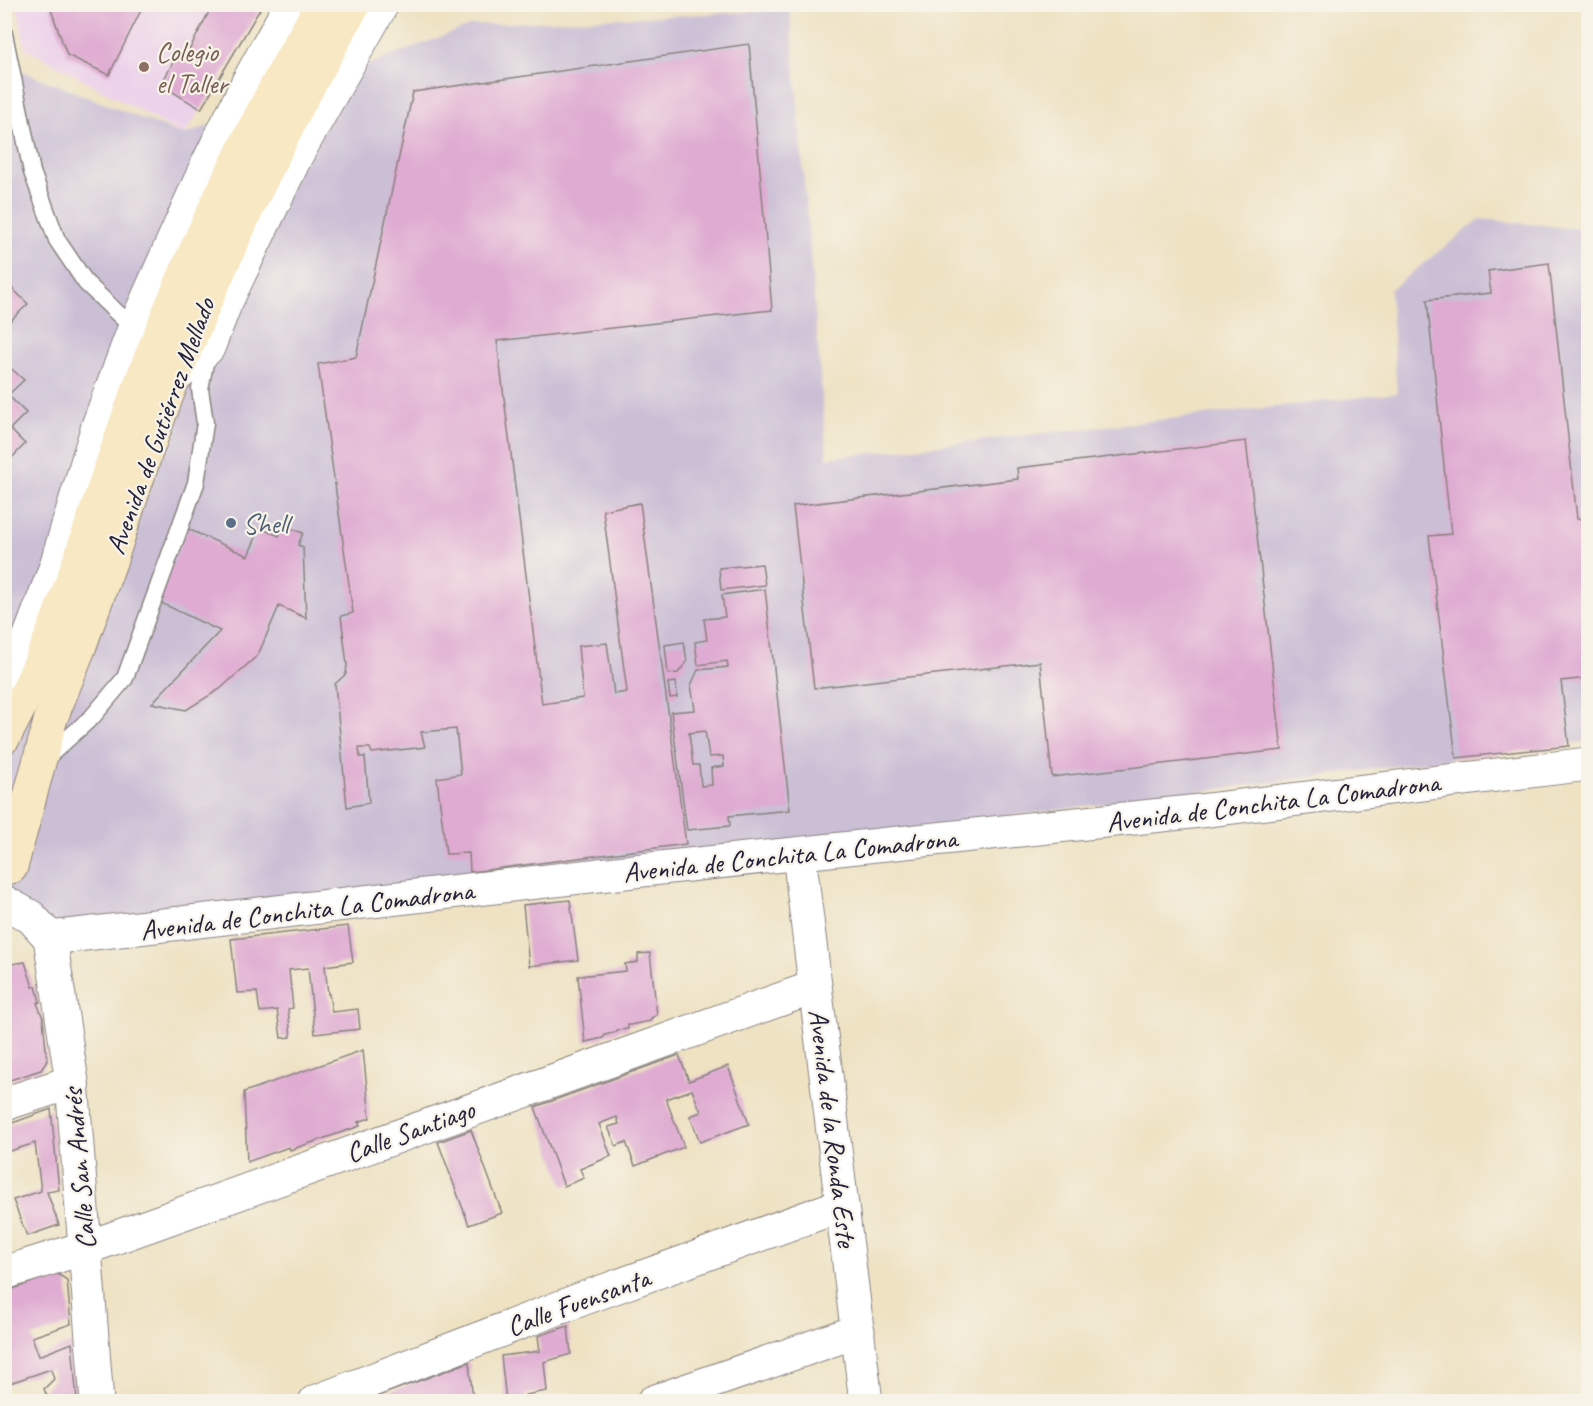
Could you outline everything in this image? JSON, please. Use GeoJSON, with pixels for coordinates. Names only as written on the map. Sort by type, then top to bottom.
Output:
{"type":"FeatureCollection","features":[{"type":"Feature","properties":{"kind":"main road","name":"Avenida de Gutiérrez Mellado"},"geometry":{"type":"LineString","coordinates":[[12,724],[53,637],[117,446],[180,286],[271,95],[322,4]]}},
{"type":"Feature","properties":{"kind":"main road","name":"Avenida de Gutiérrez Mellado"},"geometry":{"type":"LineString","coordinates":[[7,864],[51,718],[79,648],[173,379],[249,205],[296,109],[354,4]]}},
{"type":"Feature","properties":{"kind":"street"},"geometry":{"type":"LineString","coordinates":[[12,724],[26,646],[55,569],[98,426],[134,329],[207,165],[248,82],[291,4]]}},
{"type":"Feature","properties":{"kind":"street"},"geometry":{"type":"LineString","coordinates":[[173,379],[208,348],[225,304],[296,156],[382,4]]}},
{"type":"Feature","properties":{"kind":"street","name":"Avenida de Conchita La Comadrona"},"geometry":{"type":"LineString","coordinates":[[50,938],[1200,811],[1588,764]]}},
{"type":"Feature","properties":{"kind":"street","name":"Avenida de la Ronda Este"},"geometry":{"type":"LineString","coordinates":[[799,854],[866,1401]]}},
{"type":"Feature","properties":{"kind":"street"},"geometry":{"type":"LineString","coordinates":[[4,902],[31,917],[50,938]]}},
{"type":"Feature","properties":{"kind":"street","name":"Calle San Andrés"},"geometry":{"type":"LineString","coordinates":[[50,938],[72,1082],[97,1401]]}},
{"type":"Feature","properties":{"kind":"street","name":"Calle Santiago"},"geometry":{"type":"LineString","coordinates":[[4,1273],[85,1247],[815,987]]}},
{"type":"Feature","properties":{"kind":"street"},"geometry":{"type":"LineString","coordinates":[[4,1104],[72,1082]]}},
{"type":"Feature","properties":{"kind":"street","name":"Calle Fuensanta"},"geometry":{"type":"LineString","coordinates":[[315,1401],[582,1299],[842,1205]]}},
{"type":"Feature","properties":{"kind":"street"},"geometry":{"type":"LineString","coordinates":[[653,1401],[858,1331]]}},
{"type":"Feature","properties":{"kind":"lane"},"geometry":{"type":"LineString","coordinates":[[4,34],[32,172],[57,240],[86,283],[134,329]]}},
{"type":"Feature","properties":{"kind":"lane"},"geometry":{"type":"LineString","coordinates":[[37,767],[93,716],[125,678],[196,483],[205,423],[200,389],[208,348]]}},
{"type":"Feature","properties":{"kind":"shaded area","name":"Colegio el Taller"},"geometry":{"type":"Polygon","coordinates":[[[17,5],[262,5],[216,87],[184,135],[25,48],[17,5]]]}},
{"type":"Feature","properties":{"kind":"shaded area"},"geometry":{"type":"Polygon","coordinates":[[[790,10],[827,458],[1397,393],[1390,290],[1480,219],[1588,230],[1588,741],[709,855],[53,927],[5,914],[4,21],[16,69],[184,135],[472,25],[790,10]]]}},
{"type":"Feature","properties":{"kind":"building"},"geometry":{"type":"Polygon","coordinates":[[[49,4],[144,4],[109,75],[67,55],[49,4]]]}},
{"type":"Feature","properties":{"kind":"building"},"geometry":{"type":"Polygon","coordinates":[[[213,4],[263,4],[201,109],[161,85],[177,55],[185,58],[213,4]]]}},
{"type":"Feature","properties":{"kind":"building"},"geometry":{"type":"Polygon","coordinates":[[[749,44],[772,310],[497,341],[542,704],[583,698],[578,646],[607,643],[614,694],[627,692],[603,510],[640,503],[686,844],[470,872],[469,853],[446,854],[437,778],[461,774],[456,729],[421,732],[425,747],[372,753],[370,748],[359,748],[360,757],[365,757],[369,803],[347,807],[335,684],[346,674],[347,665],[341,616],[353,613],[318,364],[356,357],[413,92],[749,44]]]}},
{"type":"Feature","properties":{"kind":"building"},"geometry":{"type":"Polygon","coordinates":[[[4,113],[11,140],[4,141],[4,113]]]}},
{"type":"Feature","properties":{"kind":"building"},"geometry":{"type":"Polygon","coordinates":[[[1549,263],[1577,519],[1588,518],[1588,678],[1561,681],[1569,746],[1456,758],[1429,536],[1451,534],[1427,300],[1491,293],[1488,271],[1549,263]]]}},
{"type":"Feature","properties":{"kind":"building"},"geometry":{"type":"Polygon","coordinates":[[[4,280],[28,304],[4,327],[4,280]]]}},
{"type":"Feature","properties":{"kind":"building"},"geometry":{"type":"Polygon","coordinates":[[[4,362],[24,380],[8,395],[26,413],[10,429],[25,444],[4,466],[4,362]]]}},
{"type":"Feature","properties":{"kind":"building"},"geometry":{"type":"Polygon","coordinates":[[[1246,441],[1282,750],[1052,777],[1040,662],[814,688],[793,506],[1018,479],[1017,468],[1246,441]]]}},
{"type":"Feature","properties":{"kind":"building"},"geometry":{"type":"Polygon","coordinates":[[[283,525],[303,533],[298,545],[303,547],[306,618],[279,606],[258,655],[220,689],[186,710],[152,703],[220,631],[157,601],[188,529],[248,556],[260,528],[279,536],[283,525]]]}},
{"type":"Feature","properties":{"kind":"building"},"geometry":{"type":"Polygon","coordinates":[[[762,564],[765,585],[721,590],[719,568],[762,564]]]}},
{"type":"Feature","properties":{"kind":"building"},"geometry":{"type":"Polygon","coordinates":[[[765,589],[790,810],[729,816],[730,826],[687,830],[671,712],[695,710],[691,685],[698,670],[728,667],[727,661],[698,665],[695,642],[707,640],[704,619],[725,617],[722,595],[765,589]],[[705,731],[689,733],[693,765],[699,765],[701,786],[712,785],[711,768],[724,766],[723,756],[709,757],[705,731]]]}},
{"type":"Feature","properties":{"kind":"building"},"geometry":{"type":"Polygon","coordinates":[[[684,642],[687,662],[678,673],[668,674],[665,645],[684,642]]]}},
{"type":"Feature","properties":{"kind":"building"},"geometry":{"type":"Polygon","coordinates":[[[676,682],[677,697],[670,698],[668,683],[676,682]]]}},
{"type":"Feature","properties":{"kind":"building"},"geometry":{"type":"Polygon","coordinates":[[[570,900],[578,960],[529,966],[523,905],[570,900]]]}},
{"type":"Feature","properties":{"kind":"building"},"geometry":{"type":"Polygon","coordinates":[[[348,926],[353,962],[325,966],[328,994],[332,1012],[358,1009],[360,1029],[315,1034],[308,968],[289,970],[293,1008],[288,1009],[291,1037],[281,1038],[277,1010],[260,1012],[257,992],[237,993],[231,939],[348,926]]]}},
{"type":"Feature","properties":{"kind":"building"},"geometry":{"type":"Polygon","coordinates":[[[650,953],[657,1015],[651,1018],[651,1021],[628,1025],[628,1029],[617,1030],[603,1038],[585,1042],[578,976],[626,971],[625,964],[638,962],[638,954],[650,953]]]}},
{"type":"Feature","properties":{"kind":"building"},"geometry":{"type":"Polygon","coordinates":[[[25,962],[33,987],[36,986],[40,1002],[37,1003],[43,1018],[47,1061],[41,1070],[4,1082],[4,965],[25,962]]]}},
{"type":"Feature","properties":{"kind":"building"},"geometry":{"type":"Polygon","coordinates":[[[363,1050],[370,1118],[358,1122],[360,1126],[247,1162],[244,1092],[363,1050]]]}},
{"type":"Feature","properties":{"kind":"building"},"geometry":{"type":"Polygon","coordinates":[[[679,1055],[689,1081],[728,1066],[749,1124],[700,1142],[690,1116],[701,1112],[692,1090],[666,1099],[684,1147],[635,1166],[626,1142],[616,1146],[608,1127],[619,1124],[617,1117],[599,1124],[611,1156],[580,1169],[584,1178],[564,1186],[535,1107],[679,1055]]]}},
{"type":"Feature","properties":{"kind":"building"},"geometry":{"type":"Polygon","coordinates":[[[51,1109],[59,1190],[47,1192],[59,1225],[27,1236],[13,1200],[41,1191],[35,1143],[4,1153],[4,1126],[51,1109]]]}},
{"type":"Feature","properties":{"kind":"building"},"geometry":{"type":"Polygon","coordinates":[[[471,1130],[502,1213],[469,1225],[438,1142],[471,1130]]]}},
{"type":"Feature","properties":{"kind":"building"},"geometry":{"type":"Polygon","coordinates":[[[56,1273],[67,1280],[71,1324],[32,1337],[39,1356],[72,1343],[77,1401],[49,1401],[44,1389],[54,1379],[51,1369],[10,1383],[5,1369],[5,1292],[56,1273]]]}},
{"type":"Feature","properties":{"kind":"building"},"geometry":{"type":"Polygon","coordinates":[[[568,1326],[571,1354],[544,1362],[547,1391],[525,1395],[526,1401],[506,1401],[501,1356],[540,1351],[538,1336],[568,1326]]]}},
{"type":"Feature","properties":{"kind":"building"},"geometry":{"type":"Polygon","coordinates":[[[469,1362],[473,1401],[365,1401],[469,1362]]]}},
{"type":"Feature","properties":{"kind":"place","name":"Colegio el Taller"},"geometry":{"type":"Point","coordinates":[144,67]}},
{"type":"Feature","properties":{"kind":"place","name":"Shell"},"geometry":{"type":"Point","coordinates":[231,523]}}]}
